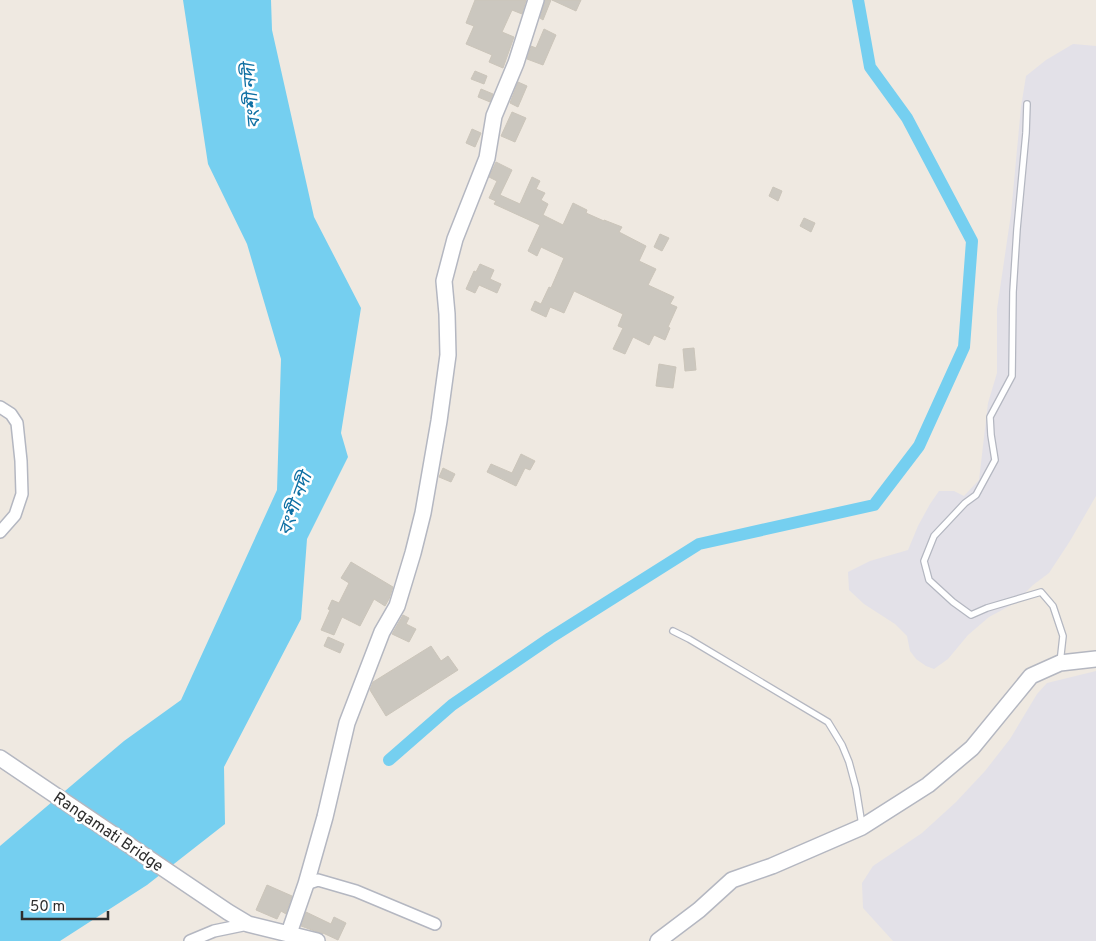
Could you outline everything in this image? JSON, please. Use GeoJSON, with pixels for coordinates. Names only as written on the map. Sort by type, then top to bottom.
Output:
{"type":"FeatureCollection","features":[{"type":"Feature","properties":{"kind":"street"},"geometry":{"type":"LineString","coordinates":[[289,933],[306,884],[325,817],[347,723],[382,632],[397,606],[413,553],[423,513],[448,355],[444,281],[455,240],[487,158],[494,116],[516,63],[536,0]]}},
{"type":"Feature","properties":{"kind":"street"},"geometry":{"type":"LineString","coordinates":[[0,407],[11,414],[17,423],[22,494],[15,515],[0,532]]}},
{"type":"Feature","properties":{"kind":"street"},"geometry":{"type":"LineString","coordinates":[[658,941],[699,910],[732,880],[772,866],[862,827],[928,785],[972,748],[1031,676],[1060,663],[1096,659]]}},
{"type":"Feature","properties":{"kind":"street","name":"Rangamati Bridge"},"geometry":{"type":"LineString","coordinates":[[4,760],[248,924],[317,941]]}},
{"type":"Feature","properties":{"kind":"street"},"geometry":{"type":"LineString","coordinates":[[306,884],[318,880],[356,891],[435,924]]}},
{"type":"Feature","properties":{"kind":"street"},"geometry":{"type":"LineString","coordinates":[[190,941],[214,931],[248,924]]}},
{"type":"Feature","properties":{"kind":"lane"},"geometry":{"type":"LineString","coordinates":[[1027,104],[1013,283],[1012,376],[990,418],[995,460],[976,495],[965,503],[934,536],[924,561],[929,580],[972,616],[987,608],[1041,592],[1053,606],[1062,636],[1060,663]]}},
{"type":"Feature","properties":{"kind":"lane"},"geometry":{"type":"LineString","coordinates":[[673,631],[714,653],[828,722],[842,745],[849,762],[856,788],[862,827]]}},
{"type":"Feature","properties":{"kind":"shaded area"},"geometry":{"type":"Polygon","coordinates":[[[1073,44],[1096,46],[1096,496],[1049,573],[1033,585],[1015,603],[989,617],[968,635],[948,659],[934,669],[916,659],[910,651],[907,636],[895,624],[864,604],[849,590],[848,572],[870,561],[908,550],[918,526],[939,491],[954,491],[964,496],[979,480],[988,403],[997,373],[997,309],[1011,214],[1021,107],[1026,76],[1046,60],[1073,44]]]}},
{"type":"Feature","properties":{"kind":"shaded area"},"geometry":{"type":"Polygon","coordinates":[[[1096,671],[1096,941],[893,941],[863,908],[862,883],[873,866],[922,833],[956,802],[985,771],[1010,739],[1037,694],[1047,683],[1096,671]]]}},
{"type":"Feature","properties":{"kind":"water","name":"বংশী নদী"},"geometry":{"type":"Polygon","coordinates":[[[183,0],[271,0],[272,30],[314,217],[361,308],[341,433],[348,457],[307,539],[301,619],[224,767],[225,824],[147,885],[60,941],[0,941],[0,846],[124,741],[181,700],[277,490],[281,359],[247,244],[208,164],[183,0]]]}},
{"type":"Feature","properties":{"kind":"building"},"geometry":{"type":"Polygon","coordinates":[[[475,0],[526,0],[522,14],[512,10],[502,32],[514,37],[503,68],[489,62],[492,55],[466,44],[474,26],[466,23],[475,0]]]}},
{"type":"Feature","properties":{"kind":"building"},"geometry":{"type":"Polygon","coordinates":[[[545,0],[551,0],[543,20],[540,18],[545,0]]]}},
{"type":"Feature","properties":{"kind":"building"},"geometry":{"type":"Polygon","coordinates":[[[552,0],[581,0],[576,11],[552,0]]]}},
{"type":"Feature","properties":{"kind":"building"},"geometry":{"type":"Polygon","coordinates":[[[544,29],[556,35],[543,65],[527,59],[531,46],[536,48],[544,29]]]}},
{"type":"Feature","properties":{"kind":"building"},"geometry":{"type":"Polygon","coordinates":[[[475,71],[487,76],[484,84],[471,79],[475,71]]]}},
{"type":"Feature","properties":{"kind":"building"},"geometry":{"type":"Polygon","coordinates":[[[518,82],[527,86],[518,107],[510,103],[518,82]]]}},
{"type":"Feature","properties":{"kind":"building"},"geometry":{"type":"Polygon","coordinates":[[[481,89],[493,94],[490,102],[478,97],[481,89]]]}},
{"type":"Feature","properties":{"kind":"building"},"geometry":{"type":"Polygon","coordinates":[[[512,112],[526,118],[515,142],[501,136],[512,112]]]}},
{"type":"Feature","properties":{"kind":"building"},"geometry":{"type":"Polygon","coordinates":[[[472,129],[481,133],[475,147],[466,143],[472,129]]]}},
{"type":"Feature","properties":{"kind":"building"},"geometry":{"type":"Polygon","coordinates":[[[496,162],[512,170],[500,195],[520,204],[532,177],[540,181],[536,189],[545,193],[541,200],[548,204],[543,215],[563,225],[573,203],[587,210],[586,213],[622,227],[619,232],[646,246],[639,261],[656,269],[648,285],[674,297],[670,304],[677,307],[668,327],[670,328],[665,340],[654,335],[649,345],[633,337],[625,354],[613,349],[623,328],[618,326],[623,314],[574,291],[564,313],[550,307],[546,317],[531,310],[535,301],[541,304],[549,287],[551,288],[564,258],[541,247],[537,256],[528,251],[540,225],[494,204],[496,201],[489,198],[497,181],[489,177],[496,162]]]}},
{"type":"Feature","properties":{"kind":"building"},"geometry":{"type":"Polygon","coordinates":[[[773,187],[782,191],[778,201],[769,196],[773,187]]]}},
{"type":"Feature","properties":{"kind":"building"},"geometry":{"type":"Polygon","coordinates":[[[804,218],[815,223],[811,232],[800,226],[804,218]]]}},
{"type":"Feature","properties":{"kind":"building"},"geometry":{"type":"Polygon","coordinates":[[[660,234],[669,238],[662,251],[654,247],[660,234]]]}},
{"type":"Feature","properties":{"kind":"building"},"geometry":{"type":"Polygon","coordinates":[[[480,264],[494,270],[490,279],[501,284],[497,293],[479,285],[475,293],[466,289],[474,271],[476,272],[480,264]]]}},
{"type":"Feature","properties":{"kind":"building"},"geometry":{"type":"Polygon","coordinates":[[[694,348],[696,370],[685,371],[683,349],[694,348]]]}},
{"type":"Feature","properties":{"kind":"building"},"geometry":{"type":"Polygon","coordinates":[[[659,364],[676,367],[673,388],[656,386],[659,364]]]}},
{"type":"Feature","properties":{"kind":"building"},"geometry":{"type":"Polygon","coordinates":[[[521,454],[535,461],[530,470],[525,468],[516,486],[487,472],[491,464],[512,473],[521,454]]]}},
{"type":"Feature","properties":{"kind":"building"},"geometry":{"type":"Polygon","coordinates":[[[443,468],[455,474],[451,482],[439,477],[443,468]]]}},
{"type":"Feature","properties":{"kind":"building"},"geometry":{"type":"Polygon","coordinates":[[[351,562],[393,587],[385,606],[374,599],[360,626],[342,617],[334,635],[321,630],[330,610],[328,609],[332,600],[339,603],[349,583],[341,578],[351,562]]]}},
{"type":"Feature","properties":{"kind":"building"},"geometry":{"type":"Polygon","coordinates":[[[403,615],[409,618],[406,624],[416,629],[409,642],[392,634],[403,615]]]}},
{"type":"Feature","properties":{"kind":"building"},"geometry":{"type":"Polygon","coordinates":[[[328,637],[344,644],[340,653],[324,646],[328,637]]]}},
{"type":"Feature","properties":{"kind":"building"},"geometry":{"type":"Polygon","coordinates":[[[431,646],[441,661],[448,656],[458,670],[386,716],[370,690],[373,682],[431,646]]]}},
{"type":"Feature","properties":{"kind":"building"},"geometry":{"type":"Polygon","coordinates":[[[267,885],[292,896],[286,914],[281,911],[277,919],[256,910],[267,885]]]}},
{"type":"Feature","properties":{"kind":"building"},"geometry":{"type":"Polygon","coordinates":[[[306,912],[331,924],[334,917],[346,923],[338,940],[301,926],[306,912]]]}},
{"type":"Feature","properties":{"kind":"waterway"},"geometry":{"type":"LineString","coordinates":[[389,760],[452,705],[550,638],[699,544],[874,505],[919,446],[964,347],[972,241],[907,118],[870,67],[858,0]]}}]}
